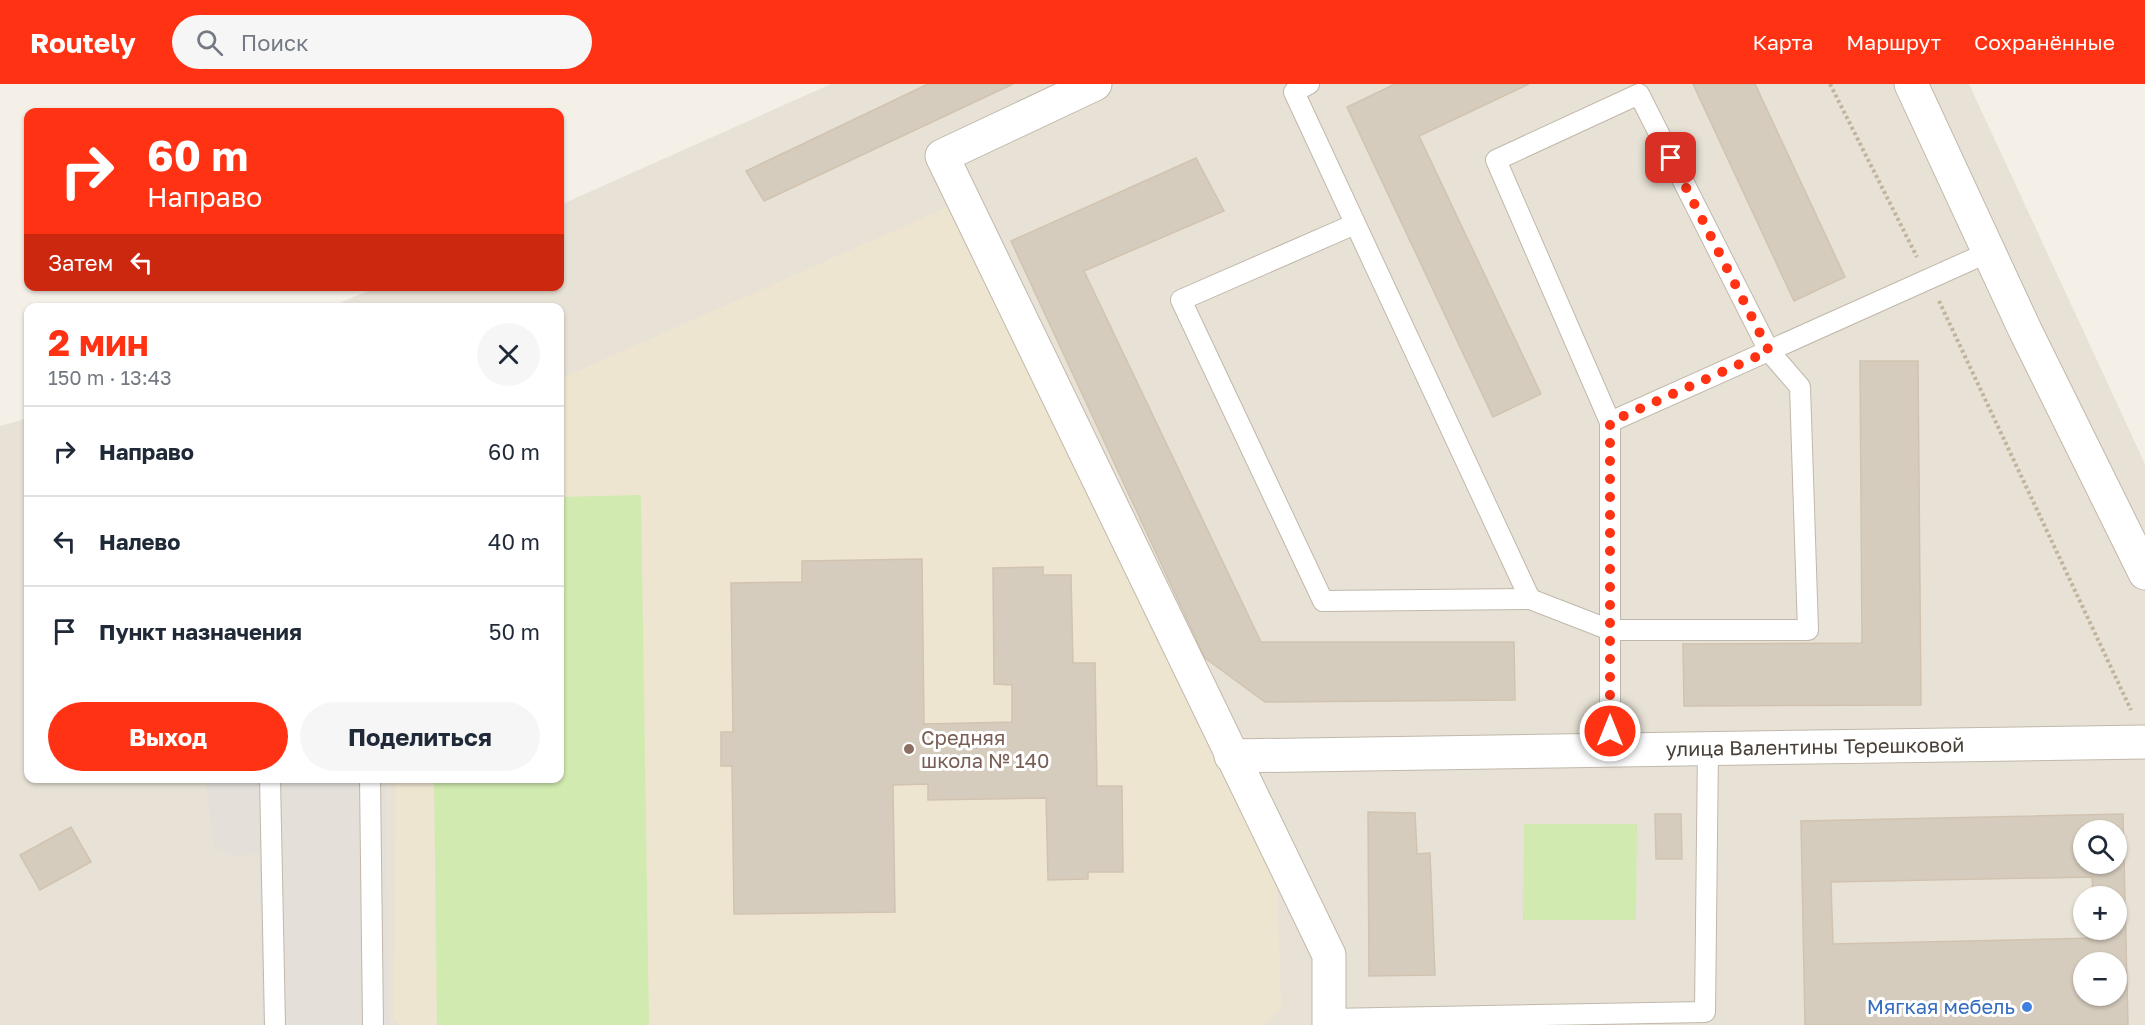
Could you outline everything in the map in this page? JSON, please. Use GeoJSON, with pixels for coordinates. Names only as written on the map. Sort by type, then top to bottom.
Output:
{"type":"FeatureCollection","features":[{"type":"Feature","properties":{"kind":"street"},"geometry":{"type":"LineString","coordinates":[[1095,84],[942,156],[1329,956],[1329,1022]]}},
{"type":"Feature","properties":{"kind":"street"},"geometry":{"type":"LineString","coordinates":[[1911,84],[1989,252],[2145,573]]}},
{"type":"Feature","properties":{"kind":"street","name":"улица Валентины Терешковой"},"geometry":{"type":"LineString","coordinates":[[1231,756],[2144,743]]}},
{"type":"Feature","properties":{"kind":"lane"},"geometry":{"type":"LineString","coordinates":[[1309,84],[1294,92],[1530,599]]}},
{"type":"Feature","properties":{"kind":"lane"},"geometry":{"type":"LineString","coordinates":[[1355,224],[1181,300],[1323,601],[1530,599],[1610,630],[1808,630],[1800,387],[1769,351],[1639,94],[1496,160],[1610,422],[1610,630],[1610,751]]}},
{"type":"Feature","properties":{"kind":"lane"},"geometry":{"type":"LineString","coordinates":[[1610,422],[1989,252]]}},
{"type":"Feature","properties":{"kind":"lane"},"geometry":{"type":"LineString","coordinates":[[1329,1022],[1705,1012],[1708,749]]}},
{"type":"Feature","properties":{"kind":"lane"},"geometry":{"type":"LineString","coordinates":[[270,783],[275,1025]]}},
{"type":"Feature","properties":{"kind":"lane"},"geometry":{"type":"LineString","coordinates":[[370,783],[373,1025]]}},
{"type":"Feature","properties":{"kind":"path"},"geometry":{"type":"LineString","coordinates":[[1830,84],[1929,279],[2124,694],[2144,743]]}},
{"type":"Feature","properties":{"kind":"shaded area"},"geometry":{"type":"Polygon","coordinates":[[[831,84],[1969,84],[2145,464],[2145,1025],[0,1025],[0,426],[24,419],[24,783],[564,783],[564,303],[339,303],[368,291],[564,291],[564,203],[831,84]]]}},
{"type":"Feature","properties":{"kind":"shaded area"},"geometry":{"type":"Polygon","coordinates":[[[950,206],[1277,884],[1281,1007],[1263,1025],[401,1025],[394,1020],[396,783],[564,783],[564,377],[950,206]]]}},
{"type":"Feature","properties":{"kind":"shaded area"},"geometry":{"type":"Polygon","coordinates":[[[206,783],[386,783],[389,1025],[262,1025],[259,854],[232,856],[214,847],[206,783]]]}},
{"type":"Feature","properties":{"kind":"green space"},"geometry":{"type":"Polygon","coordinates":[[[641,495],[649,1025],[437,1025],[434,783],[564,783],[564,497],[641,495]]]}},
{"type":"Feature","properties":{"kind":"green space"},"geometry":{"type":"Polygon","coordinates":[[[1524,824],[1637,824],[1636,920],[1523,920],[1524,824]]]}},
{"type":"Feature","properties":{"kind":"building"},"geometry":{"type":"Polygon","coordinates":[[[928,84],[1013,84],[764,201],[746,171],[928,84]]]}},
{"type":"Feature","properties":{"kind":"building"},"geometry":{"type":"Polygon","coordinates":[[[1395,84],[1529,84],[1419,136],[1541,394],[1493,417],[1347,107],[1395,84]]]}},
{"type":"Feature","properties":{"kind":"building"},"geometry":{"type":"Polygon","coordinates":[[[1693,84],[1755,84],[1845,277],[1794,301],[1693,84]]]}},
{"type":"Feature","properties":{"kind":"building"},"geometry":{"type":"Polygon","coordinates":[[[1196,158],[1224,211],[1084,271],[1261,642],[1514,642],[1515,700],[1265,702],[1205,658],[1011,241],[1196,158]]]}},
{"type":"Feature","properties":{"kind":"building"},"geometry":{"type":"Polygon","coordinates":[[[1860,361],[1918,361],[1921,705],[1684,706],[1683,644],[1862,643],[1860,361]]]}},
{"type":"Feature","properties":{"kind":"building","name":"Средняя школа № 140"},"geometry":{"type":"Polygon","coordinates":[[[922,559],[924,724],[1012,722],[1012,685],[994,684],[993,568],[1043,567],[1043,575],[1071,575],[1073,663],[1095,663],[1097,786],[1122,786],[1123,872],[1088,872],[1088,879],[1048,880],[1046,798],[928,800],[928,784],[893,785],[895,912],[734,914],[732,766],[721,766],[721,732],[733,732],[731,583],[802,582],[802,561],[922,559]]]}},
{"type":"Feature","properties":{"kind":"building"},"geometry":{"type":"Polygon","coordinates":[[[1368,812],[1415,813],[1417,854],[1430,853],[1435,975],[1369,976],[1368,812]]]}},
{"type":"Feature","properties":{"kind":"building"},"geometry":{"type":"Polygon","coordinates":[[[1655,814],[1681,814],[1682,859],[1656,859],[1655,814]]]}},
{"type":"Feature","properties":{"kind":"building"},"geometry":{"type":"Polygon","coordinates":[[[2123,814],[2123,820],[2073,820],[2073,874],[2124,874],[2125,886],[2092,886],[2092,877],[1831,882],[1833,944],[2073,938],[2126,940],[2126,952],[2073,952],[2073,1006],[2127,1006],[2127,983],[2128,1025],[1805,1025],[1801,821],[2123,814]]]}},
{"type":"Feature","properties":{"kind":"building"},"geometry":{"type":"Polygon","coordinates":[[[71,827],[91,862],[40,890],[20,855],[71,827]]]}},
{"type":"Feature","properties":{"kind":"place","name":"Средняя школа № 140"},"geometry":{"type":"Point","coordinates":[909,749]}},
{"type":"Feature","properties":{"kind":"place","name":"Мягкая мебель"},"geometry":{"type":"Point","coordinates":[2027,1007]}},
{"type":"Feature","properties":{"kind":"route"},"geometry":{"type":"LineString","coordinates":[[1610,731],[1610,422],[1769,351],[1671,158]]}}]}
